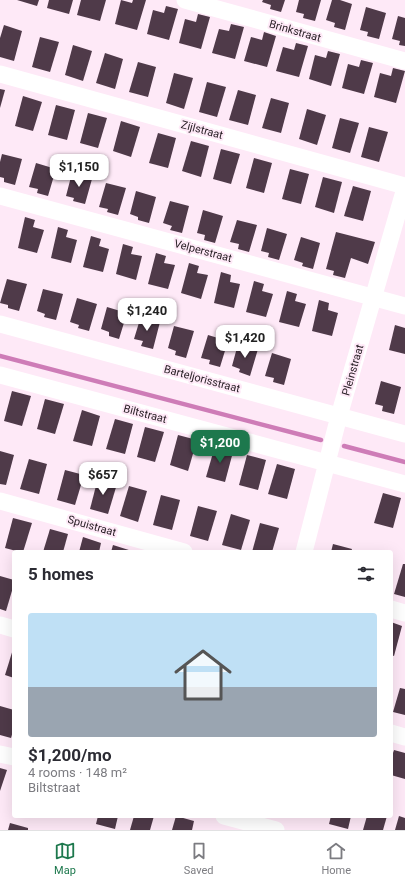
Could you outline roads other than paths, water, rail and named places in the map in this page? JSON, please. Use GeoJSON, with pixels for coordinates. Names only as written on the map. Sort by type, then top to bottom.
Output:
{"type":"FeatureCollection","features":[{"type":"Feature","properties":{"kind":"street","name":"Brinkstraat"},"geometry":{"type":"LineString","coordinates":[[185,0],[405,61]]}},
{"type":"Feature","properties":{"kind":"street","name":"Zijlstraat"},"geometry":{"type":"LineString","coordinates":[[0,74],[405,187]]}},
{"type":"Feature","properties":{"kind":"street","name":"Pleinstraat"},"geometry":{"type":"LineString","coordinates":[[305,550],[339,416],[405,187]]}},
{"type":"Feature","properties":{"kind":"street","name":"Velperstraat"},"geometry":{"type":"LineString","coordinates":[[0,196],[405,306]]}},
{"type":"Feature","properties":{"kind":"street","name":"Barteljorisstraat"},"geometry":{"type":"LineString","coordinates":[[0,324],[405,434]]}},
{"type":"Feature","properties":{"kind":"street","name":"Biltstraat"},"geometry":{"type":"LineString","coordinates":[[0,375],[405,484]]}},
{"type":"Feature","properties":{"kind":"street","name":"Spuistraat"},"geometry":{"type":"LineString","coordinates":[[0,501],[177,550]]}},
{"type":"Feature","properties":{"kind":"street"},"geometry":{"type":"LineString","coordinates":[[393,610],[405,613]]}},
{"type":"Feature","properties":{"kind":"street"},"geometry":{"type":"LineString","coordinates":[[0,625],[12,628]]}},
{"type":"Feature","properties":{"kind":"street"},"geometry":{"type":"LineString","coordinates":[[393,734],[405,737]]}},
{"type":"Feature","properties":{"kind":"street"},"geometry":{"type":"LineString","coordinates":[[0,754],[12,757]]}},
{"type":"Feature","properties":{"kind":"street"},"geometry":{"type":"LineString","coordinates":[[229,820],[276,830]]}},
{"type":"Feature","properties":{"kind":"waterway"},"geometry":{"type":"LineString","coordinates":[[0,356],[321,440]]}},
{"type":"Feature","properties":{"kind":"waterway"},"geometry":{"type":"LineString","coordinates":[[344,446],[405,462]]}}]}
